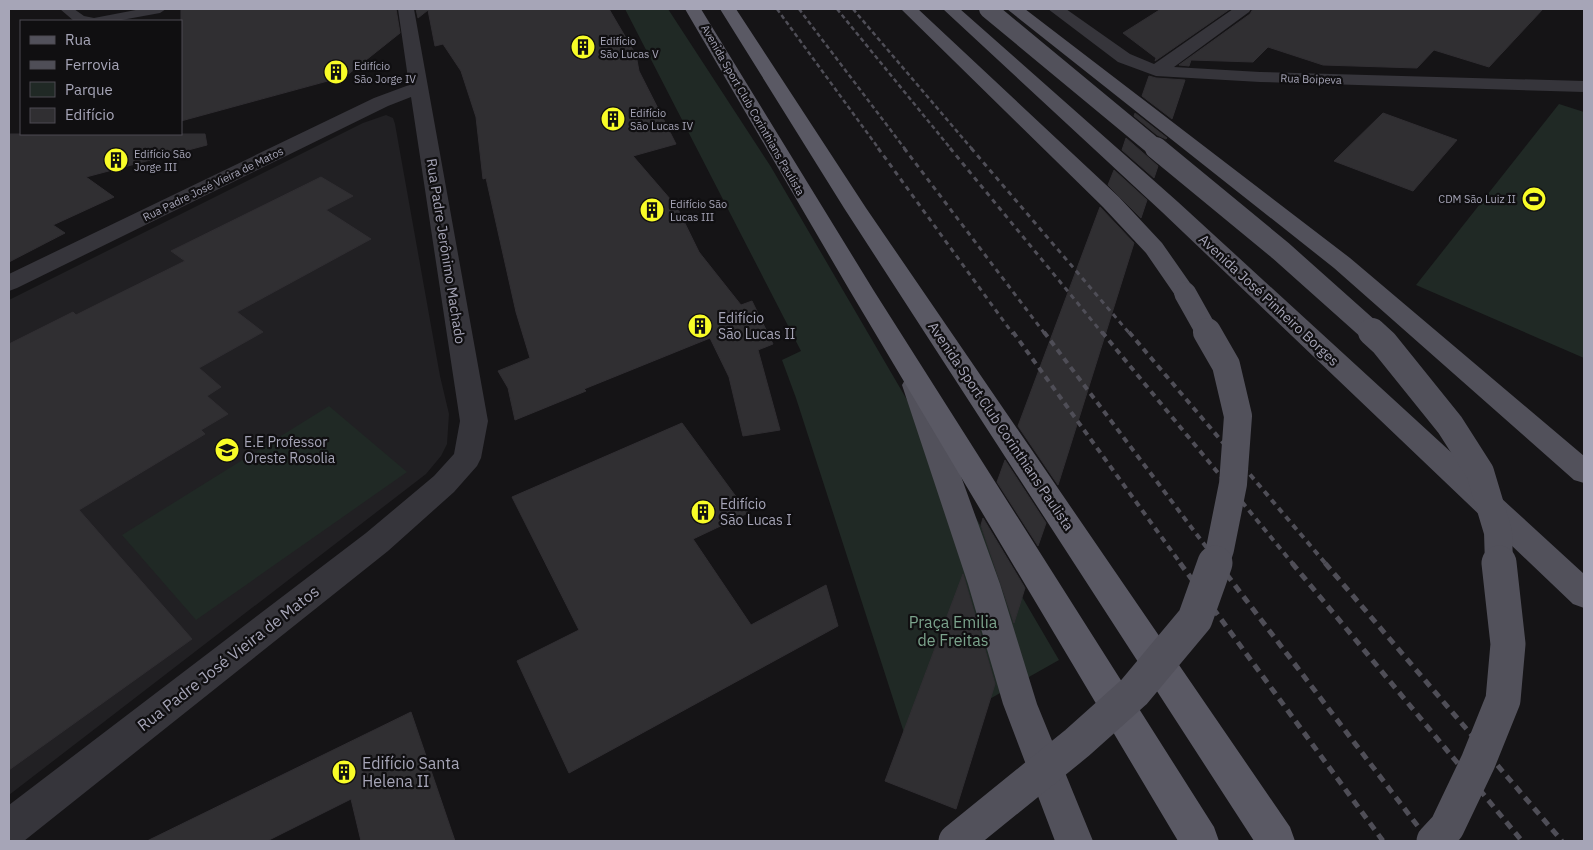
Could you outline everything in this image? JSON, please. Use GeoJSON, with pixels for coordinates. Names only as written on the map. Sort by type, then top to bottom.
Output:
{"type":"FeatureCollection","features":[{"type":"Feature","properties":{"kind":"highway","name":"Avenida Sport Club Corinthians Paulista"},"geometry":{"type":"LineString","coordinates":[[693,9],[802,194],[1200,841]]}},
{"type":"Feature","properties":{"kind":"highway","name":"Avenida Sport Club Corinthians Paulista"},"geometry":{"type":"LineString","coordinates":[[728,9],[855,208],[1276,841]]}},
{"type":"Feature","properties":{"kind":"main road"},"geometry":{"type":"LineString","coordinates":[[909,9],[1111,202],[1154,248],[1185,293],[1226,365],[1238,416],[1233,484],[1220,549],[1195,619],[1134,692],[1077,743],[956,841]]}},
{"type":"Feature","properties":{"kind":"main road","name":"Avenida José Pinheiro Borges"},"geometry":{"type":"LineString","coordinates":[[951,9],[1170,207],[1584,594]]}},
{"type":"Feature","properties":{"kind":"main road"},"geometry":{"type":"LineString","coordinates":[[988,9],[1281,251],[1384,344],[1450,425],[1480,472],[1498,532],[1500,580],[1508,644],[1503,700],[1478,762],[1447,827],[1434,841]]}},
{"type":"Feature","properties":{"kind":"main road"},"geometry":{"type":"LineString","coordinates":[[1015,9],[1342,263],[1584,472]]}},
{"type":"Feature","properties":{"kind":"main road","name":"Avenida Sport Club Corinthians Paulista"},"geometry":{"type":"LineString","coordinates":[[908,364],[984,584],[1020,704],[1074,841]]}},
{"type":"Feature","properties":{"kind":"street","name":"Rua Padre Jerônimo Machado"},"geometry":{"type":"LineString","coordinates":[[406,9],[474,421],[467,458],[444,484]]}},
{"type":"Feature","properties":{"kind":"street","name":"Rua Boipeva"},"geometry":{"type":"LineString","coordinates":[[1056,9],[1124,58],[1156,71],[1260,77],[1584,87]]}},
{"type":"Feature","properties":{"kind":"street"},"geometry":{"type":"LineString","coordinates":[[1156,71],[1243,9]]}},
{"type":"Feature","properties":{"kind":"street","name":"Rua Padre José Vieira de Matos"},"geometry":{"type":"LineString","coordinates":[[9,283],[381,102],[419,88]]}},
{"type":"Feature","properties":{"kind":"street","name":"Rua Padre José Vieira de Matos"},"geometry":{"type":"LineString","coordinates":[[9,829],[377,542],[444,484]]}},
{"type":"Feature","properties":{"kind":"lane"},"geometry":{"type":"LineString","coordinates":[[66,9],[80,20]]}},
{"type":"Feature","properties":{"kind":"lane"},"geometry":{"type":"LineString","coordinates":[[102,20],[160,9]]}},
{"type":"Feature","properties":{"kind":"shaded area","name":"E.E Professor Oreste Rosolia"},"geometry":{"type":"Polygon","coordinates":[[[386,115],[393,118],[395,124],[440,376],[449,414],[447,444],[441,456],[426,474],[9,795],[9,300],[363,123],[386,115]]]}},
{"type":"Feature","properties":{"kind":"green space","name":"Praça Emilia de Freitas"},"geometry":{"type":"Polygon","coordinates":[[[625,9],[668,9],[771,167],[1059,660],[908,745],[782,360],[801,351],[625,9]]]}},
{"type":"Feature","properties":{"kind":"green space","name":"CDM São Luiz II"},"geometry":{"type":"Polygon","coordinates":[[[1559,104],[1584,112],[1584,358],[1416,285],[1559,104]]]}},
{"type":"Feature","properties":{"kind":"green space"},"geometry":{"type":"Polygon","coordinates":[[[329,406],[407,472],[196,620],[122,535],[329,406]]]}},
{"type":"Feature","properties":{"kind":"building"},"geometry":{"type":"Polygon","coordinates":[[[181,9],[396,9],[400,33],[346,76],[182,121],[181,9]]]}},
{"type":"Feature","properties":{"kind":"building"},"geometry":{"type":"Polygon","coordinates":[[[416,9],[609,9],[636,55],[639,71],[676,144],[633,156],[677,207],[699,252],[741,305],[752,301],[773,344],[758,350],[780,430],[743,436],[729,377],[710,338],[584,389],[586,391],[515,420],[508,388],[498,371],[530,358],[516,312],[486,178],[483,179],[476,117],[461,71],[443,44],[435,46],[428,10],[418,18],[416,9]]]}},
{"type":"Feature","properties":{"kind":"building"},"geometry":{"type":"Polygon","coordinates":[[[1161,9],[1230,9],[1155,61],[1156,58],[1123,33],[1161,9]]]}},
{"type":"Feature","properties":{"kind":"building"},"geometry":{"type":"Polygon","coordinates":[[[1253,9],[1543,9],[1489,67],[1434,50],[1417,68],[1323,65],[1268,47],[1253,62],[1191,60],[1189,66],[1179,65],[1250,14],[1253,9]]]}},
{"type":"Feature","properties":{"kind":"building"},"geometry":{"type":"Polygon","coordinates":[[[1149,76],[1185,80],[1172,119],[1142,96],[1149,76]]]}},
{"type":"Feature","properties":{"kind":"building"},"geometry":{"type":"Polygon","coordinates":[[[1135,113],[1167,138],[1157,135],[1134,116],[1135,113]]]}},
{"type":"Feature","properties":{"kind":"building"},"geometry":{"type":"Polygon","coordinates":[[[1383,113],[1457,140],[1413,191],[1334,161],[1383,113]]]}},
{"type":"Feature","properties":{"kind":"building"},"geometry":{"type":"Polygon","coordinates":[[[9,134],[205,134],[207,145],[86,177],[114,197],[53,225],[65,233],[9,262],[9,134]]]}},
{"type":"Feature","properties":{"kind":"building"},"geometry":{"type":"Polygon","coordinates":[[[1126,138],[1158,166],[1154,178],[1122,150],[1126,138]]]}},
{"type":"Feature","properties":{"kind":"building"},"geometry":{"type":"Polygon","coordinates":[[[1114,170],[1147,200],[1141,218],[1108,185],[1114,170]]]}},
{"type":"Feature","properties":{"kind":"building"},"geometry":{"type":"Polygon","coordinates":[[[321,177],[353,196],[326,210],[371,239],[237,312],[263,332],[199,368],[221,387],[207,396],[228,414],[201,430],[205,434],[79,510],[192,639],[9,770],[9,344],[73,312],[76,315],[185,261],[171,251],[321,177]]]}},
{"type":"Feature","properties":{"kind":"building"},"geometry":{"type":"Polygon","coordinates":[[[1100,207],[1134,243],[1058,485],[1018,426],[1100,207]]]}},
{"type":"Feature","properties":{"kind":"building"},"geometry":{"type":"Polygon","coordinates":[[[682,423],[748,513],[693,539],[751,625],[826,585],[838,626],[569,773],[517,661],[579,630],[512,497],[682,423]]]}},
{"type":"Feature","properties":{"kind":"building"},"geometry":{"type":"Polygon","coordinates":[[[1005,460],[1046,523],[1038,546],[997,482],[1005,460]]]}},
{"type":"Feature","properties":{"kind":"building"},"geometry":{"type":"Polygon","coordinates":[[[983,518],[1025,588],[1014,623],[981,525],[983,518]]]}},
{"type":"Feature","properties":{"kind":"building"},"geometry":{"type":"Polygon","coordinates":[[[963,574],[995,684],[956,809],[885,781],[963,574]]]}},
{"type":"Feature","properties":{"kind":"building","name":"Edifício Santa Helena II"},"geometry":{"type":"Polygon","coordinates":[[[411,712],[455,841],[361,841],[351,799],[267,841],[147,841],[411,712]]]}},
{"type":"Feature","properties":{"kind":"railway"},"geometry":{"type":"LineString","coordinates":[[777,9],[879,149]]}},
{"type":"Feature","properties":{"kind":"railway"},"geometry":{"type":"LineString","coordinates":[[799,9],[905,149]]}},
{"type":"Feature","properties":{"kind":"railway"},"geometry":{"type":"LineString","coordinates":[[837,9],[951,149]]}},
{"type":"Feature","properties":{"kind":"railway"},"geometry":{"type":"LineString","coordinates":[[853,9],[972,149]]}},
{"type":"Feature","properties":{"kind":"railway"},"geometry":{"type":"LineString","coordinates":[[878,148],[1013,334]]}},
{"type":"Feature","properties":{"kind":"railway"},"geometry":{"type":"LineString","coordinates":[[904,148],[1045,334]]}},
{"type":"Feature","properties":{"kind":"railway"},"geometry":{"type":"LineString","coordinates":[[950,148],[1103,334]]}},
{"type":"Feature","properties":{"kind":"railway"},"geometry":{"type":"LineString","coordinates":[[971,148],[1130,334]]}},
{"type":"Feature","properties":{"kind":"railway"},"geometry":{"type":"LineString","coordinates":[[1013,332],[1181,564]]}},
{"type":"Feature","properties":{"kind":"railway"},"geometry":{"type":"LineString","coordinates":[[1044,332],[1219,564]]}},
{"type":"Feature","properties":{"kind":"railway"},"geometry":{"type":"LineString","coordinates":[[1102,332],[1293,564]]}},
{"type":"Feature","properties":{"kind":"railway"},"geometry":{"type":"LineString","coordinates":[[1129,332],[1326,564]]}},
{"type":"Feature","properties":{"kind":"railway"},"geometry":{"type":"LineString","coordinates":[[1180,563],[1383,841]]}},
{"type":"Feature","properties":{"kind":"railway"},"geometry":{"type":"LineString","coordinates":[[1218,563],[1429,841]]}},
{"type":"Feature","properties":{"kind":"railway"},"geometry":{"type":"LineString","coordinates":[[1292,563],[1522,841]]}},
{"type":"Feature","properties":{"kind":"railway"},"geometry":{"type":"LineString","coordinates":[[1325,563],[1562,841]]}},
{"type":"Feature","properties":{"kind":"place","name":"Edifício São Lucas V"},"geometry":{"type":"Point","coordinates":[583,47]}},
{"type":"Feature","properties":{"kind":"place","name":"Edifício São Jorge IV"},"geometry":{"type":"Point","coordinates":[336,72]}},
{"type":"Feature","properties":{"kind":"place","name":"Edifício São Lucas IV"},"geometry":{"type":"Point","coordinates":[613,119]}},
{"type":"Feature","properties":{"kind":"place","name":"Edifício São Jorge III"},"geometry":{"type":"Point","coordinates":[116,160]}},
{"type":"Feature","properties":{"kind":"place","name":"CDM São Luiz II"},"geometry":{"type":"Point","coordinates":[1534,199]}},
{"type":"Feature","properties":{"kind":"place","name":"Edifício São Lucas III"},"geometry":{"type":"Point","coordinates":[652,210]}},
{"type":"Feature","properties":{"kind":"place","name":"Edifício São Lucas II"},"geometry":{"type":"Point","coordinates":[700,326]}},
{"type":"Feature","properties":{"kind":"place","name":"E.E Professor Oreste Rosolia"},"geometry":{"type":"Point","coordinates":[227,450]}},
{"type":"Feature","properties":{"kind":"place","name":"Edifício São Lucas I"},"geometry":{"type":"Point","coordinates":[703,512]}},
{"type":"Feature","properties":{"kind":"place","name":"Edifício Santa Helena II"},"geometry":{"type":"Point","coordinates":[344,772]}}]}
